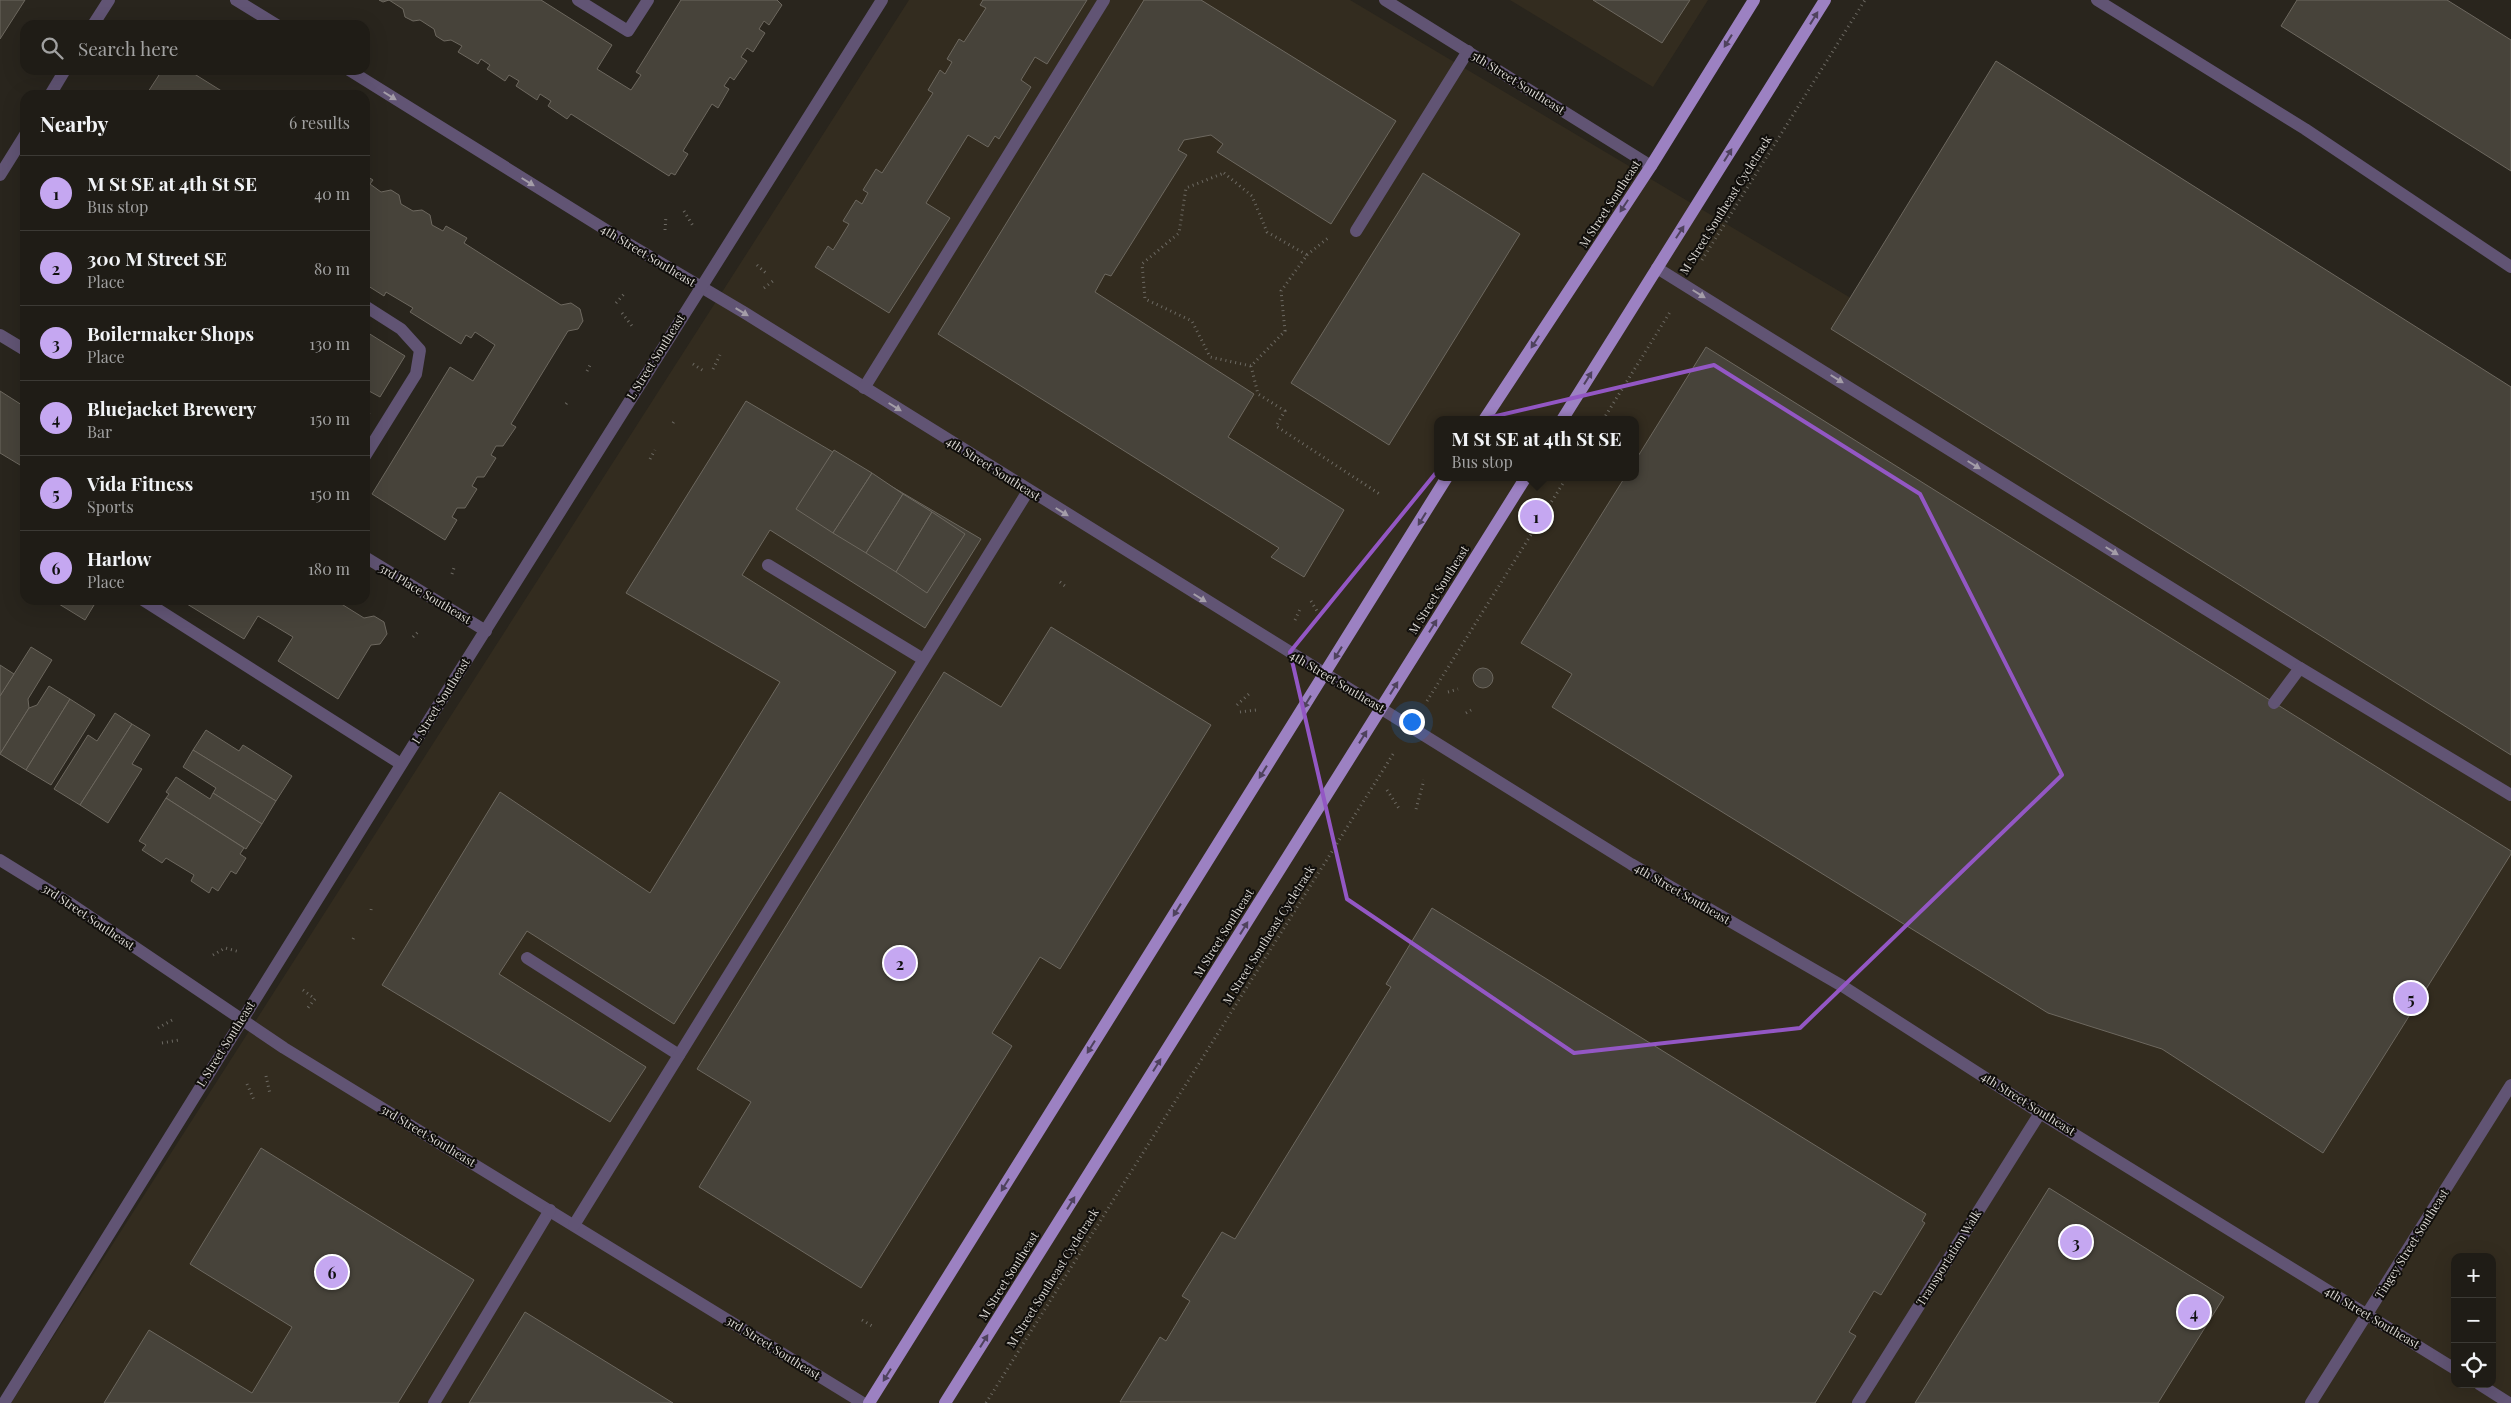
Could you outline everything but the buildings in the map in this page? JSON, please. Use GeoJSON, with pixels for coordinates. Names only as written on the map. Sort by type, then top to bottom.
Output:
{"type":"FeatureCollection","features":[{"type":"Feature","properties":{"kind":"main road","name":"M Street Southeast"},"geometry":{"type":"LineString","coordinates":[[1487,416],[1651,166],[1754,0]]}},
{"type":"Feature","properties":{"kind":"main road"},"geometry":{"type":"LineString","coordinates":[[1564,416],[1825,0]]}},
{"type":"Feature","properties":{"kind":"main road"},"geometry":{"type":"LineString","coordinates":[[869,1403],[1445,481]]}},
{"type":"Feature","properties":{"kind":"main road","name":"M Street Southeast"},"geometry":{"type":"LineString","coordinates":[[945,1403],[1523,481]]}},
{"type":"Feature","properties":{"kind":"street"},"geometry":{"type":"LineString","coordinates":[[96,20],[109,0]]}},
{"type":"Feature","properties":{"kind":"street"},"geometry":{"type":"LineString","coordinates":[[236,0],[269,20]]}},
{"type":"Feature","properties":{"kind":"street"},"geometry":{"type":"LineString","coordinates":[[578,0],[628,31],[648,0]]}},
{"type":"Feature","properties":{"kind":"street","name":"L Street Southeast"},"geometry":{"type":"LineString","coordinates":[[4,1403],[241,1020],[882,0]]}},
{"type":"Feature","properties":{"kind":"street"},"geometry":{"type":"LineString","coordinates":[[864,388],[1104,0]]}},
{"type":"Feature","properties":{"kind":"street","name":"5th Street Southeast"},"geometry":{"type":"LineString","coordinates":[[1385,0],[1651,166]]}},
{"type":"Feature","properties":{"kind":"street"},"geometry":{"type":"LineString","coordinates":[[2097,0],[2305,129],[2511,267]]}},
{"type":"Feature","properties":{"kind":"street"},"geometry":{"type":"LineString","coordinates":[[1356,231],[1468,52]]}},
{"type":"Feature","properties":{"kind":"street"},"geometry":{"type":"LineString","coordinates":[[53,90],[63,75]]}},
{"type":"Feature","properties":{"kind":"street","name":"4th Street Southeast"},"geometry":{"type":"LineString","coordinates":[[357,75],[1631,864],[1844,987],[2040,1113],[2451,1367]]}},
{"type":"Feature","properties":{"kind":"street"},"geometry":{"type":"LineString","coordinates":[[0,175],[20,143]]}},
{"type":"Feature","properties":{"kind":"street"},"geometry":{"type":"LineString","coordinates":[[1657,268],[2300,668],[2511,795]]}},
{"type":"Feature","properties":{"kind":"street"},"geometry":{"type":"LineString","coordinates":[[370,309],[401,329],[420,350],[416,374],[370,448]]}},
{"type":"Feature","properties":{"kind":"street"},"geometry":{"type":"LineString","coordinates":[[0,335],[20,347]]}},
{"type":"Feature","properties":{"kind":"street"},"geometry":{"type":"LineString","coordinates":[[574,1225],[1028,491]]}},
{"type":"Feature","properties":{"kind":"street","name":"3rd Place Southeast"},"geometry":{"type":"LineString","coordinates":[[370,560],[486,630]]}},
{"type":"Feature","properties":{"kind":"street"},"geometry":{"type":"LineString","coordinates":[[768,565],[923,660]]}},
{"type":"Feature","properties":{"kind":"street"},"geometry":{"type":"LineString","coordinates":[[151,605],[402,764]]}},
{"type":"Feature","properties":{"kind":"street"},"geometry":{"type":"LineString","coordinates":[[2274,703],[2300,668]]}},
{"type":"Feature","properties":{"kind":"street","name":"3rd Street Southeast"},"geometry":{"type":"LineString","coordinates":[[0,860],[68,902],[241,1020],[863,1403]]}},
{"type":"Feature","properties":{"kind":"street"},"geometry":{"type":"LineString","coordinates":[[528,958],[680,1055]]}},
{"type":"Feature","properties":{"kind":"street","name":"Tingey Street Southeast"},"geometry":{"type":"LineString","coordinates":[[2311,1403],[2511,1085]]}},
{"type":"Feature","properties":{"kind":"street","name":"Transportation Walk"},"geometry":{"type":"LineString","coordinates":[[1858,1403],[2040,1113]]}},
{"type":"Feature","properties":{"kind":"street"},"geometry":{"type":"LineString","coordinates":[[434,1403],[550,1210]]}},
{"type":"Feature","properties":{"kind":"street"},"geometry":{"type":"LineString","coordinates":[[2485,1388],[2509,1403]]}},
{"type":"Feature","properties":{"kind":"path","name":"M Street Southeast Cycletrack"},"geometry":{"type":"LineString","coordinates":[[1605,416],[1865,0]]}},
{"type":"Feature","properties":{"kind":"path"},"geometry":{"type":"LineString","coordinates":[[1224,173],[1252,196],[1267,232],[1307,255],[1281,291],[1285,331],[1251,366],[1210,357],[1192,321],[1145,299],[1142,264],[1179,233],[1186,188],[1224,173]]}},
{"type":"Feature","properties":{"kind":"path"},"geometry":{"type":"LineString","coordinates":[[684,211],[693,226]]}},
{"type":"Feature","properties":{"kind":"path"},"geometry":{"type":"LineString","coordinates":[[665,230],[666,216]]}},
{"type":"Feature","properties":{"kind":"path"},"geometry":{"type":"LineString","coordinates":[[757,265],[768,275]]}},
{"type":"Feature","properties":{"kind":"path"},"geometry":{"type":"LineString","coordinates":[[758,292],[773,281]]}},
{"type":"Feature","properties":{"kind":"path"},"geometry":{"type":"LineString","coordinates":[[616,303],[625,293]]}},
{"type":"Feature","properties":{"kind":"path"},"geometry":{"type":"LineString","coordinates":[[622,313],[632,326]]}},
{"type":"Feature","properties":{"kind":"path"},"geometry":{"type":"LineString","coordinates":[[713,369],[720,355]]}},
{"type":"Feature","properties":{"kind":"path"},"geometry":{"type":"LineString","coordinates":[[693,364],[705,372]]}},
{"type":"Feature","properties":{"kind":"path"},"geometry":{"type":"LineString","coordinates":[[587,371],[590,366]]}},
{"type":"Feature","properties":{"kind":"path"},"geometry":{"type":"LineString","coordinates":[[1251,366],[1258,394],[1284,411],[1276,426],[1381,495]]}},
{"type":"Feature","properties":{"kind":"path"},"geometry":{"type":"LineString","coordinates":[[566,404],[569,400]]}},
{"type":"Feature","properties":{"kind":"path"},"geometry":{"type":"LineString","coordinates":[[673,424],[675,420]]}},
{"type":"Feature","properties":{"kind":"path"},"geometry":{"type":"LineString","coordinates":[[650,458],[655,450]]}},
{"type":"Feature","properties":{"kind":"path","name":"M Street Southeast Cycletrack"},"geometry":{"type":"LineString","coordinates":[[986,1403],[1564,481]]}},
{"type":"Feature","properties":{"kind":"path"},"geometry":{"type":"LineString","coordinates":[[1060,582],[1065,586]]}},
{"type":"Feature","properties":{"kind":"path"},"geometry":{"type":"LineString","coordinates":[[1311,601],[1317,611]]}},
{"type":"Feature","properties":{"kind":"path"},"geometry":{"type":"LineString","coordinates":[[1294,623],[1301,607]]}},
{"type":"Feature","properties":{"kind":"path"},"geometry":{"type":"LineString","coordinates":[[413,637],[419,631]]}},
{"type":"Feature","properties":{"kind":"path"},"geometry":{"type":"LineString","coordinates":[[1448,692],[1458,689]]}},
{"type":"Feature","properties":{"kind":"path"},"geometry":{"type":"LineString","coordinates":[[1237,705],[1251,692]]}},
{"type":"Feature","properties":{"kind":"path"},"geometry":{"type":"LineString","coordinates":[[1240,712],[1256,710]]}},
{"type":"Feature","properties":{"kind":"path"},"geometry":{"type":"LineString","coordinates":[[1466,713],[1471,710]]}},
{"type":"Feature","properties":{"kind":"path"},"geometry":{"type":"LineString","coordinates":[[1416,809],[1424,780]]}},
{"type":"Feature","properties":{"kind":"path"},"geometry":{"type":"LineString","coordinates":[[1387,790],[1400,810]]}},
{"type":"Feature","properties":{"kind":"path"},"geometry":{"type":"LineString","coordinates":[[213,955],[225,948],[240,952]]}},
{"type":"Feature","properties":{"kind":"path"},"geometry":{"type":"LineString","coordinates":[[303,990],[315,999],[307,1009]]}},
{"type":"Feature","properties":{"kind":"path"},"geometry":{"type":"LineString","coordinates":[[158,1028],[174,1019]]}},
{"type":"Feature","properties":{"kind":"path"},"geometry":{"type":"LineString","coordinates":[[162,1043],[179,1040]]}},
{"type":"Feature","properties":{"kind":"path"},"geometry":{"type":"LineString","coordinates":[[266,1076],[270,1094]]}},
{"type":"Feature","properties":{"kind":"path"},"geometry":{"type":"LineString","coordinates":[[247,1084],[254,1100]]}},
{"type":"Feature","properties":{"kind":"path"},"geometry":{"type":"LineString","coordinates":[[862,1320],[872,1326]]}},
{"type":"Feature","properties":{"kind":"highlighted area"},"geometry":{"type":"Polygon","coordinates":[[[1714,365],[1920,494],[2062,775],[1800,1028],[1574,1053],[1347,899],[1290,652],[1479,420],[1714,365]]]}},
{"type":"Feature","properties":{"kind":"shaded area"},"geometry":{"type":"Polygon","coordinates":[[[909,0],[1350,0],[2511,691],[2511,1403],[11,1403],[909,0]]]}},
{"type":"Feature","properties":{"kind":"shaded area"},"geometry":{"type":"Polygon","coordinates":[[[1510,0],[1708,0],[1653,87],[1510,0]]]}},
{"type":"Feature","properties":{"kind":"place","name":"M St SE at 4th St SE"},"geometry":{"type":"Point","coordinates":[1536,516]}},
{"type":"Feature","properties":{"kind":"place","name":"300 M Street SE"},"geometry":{"type":"Point","coordinates":[900,963]}},
{"type":"Feature","properties":{"kind":"place","name":"Vida Fitness"},"geometry":{"type":"Point","coordinates":[2411,998]}},
{"type":"Feature","properties":{"kind":"place","name":"Boilermaker Shops"},"geometry":{"type":"Point","coordinates":[2076,1242]}},
{"type":"Feature","properties":{"kind":"place","name":"Harlow"},"geometry":{"type":"Point","coordinates":[332,1272]}},
{"type":"Feature","properties":{"kind":"place","name":"Bluejacket Brewery"},"geometry":{"type":"Point","coordinates":[2194,1312]}}]}
